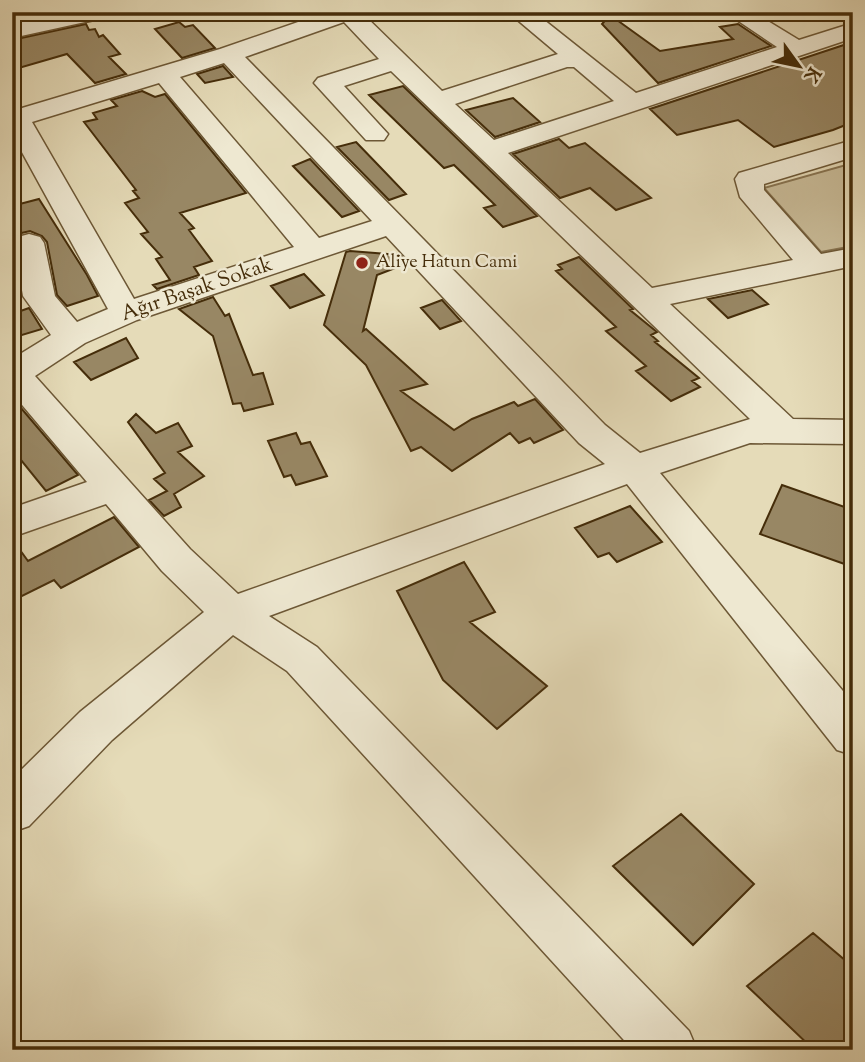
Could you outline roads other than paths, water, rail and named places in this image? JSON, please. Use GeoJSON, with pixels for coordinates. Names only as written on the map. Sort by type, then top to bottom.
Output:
{"type":"FeatureCollection","features":[{"type":"Feature","properties":{"kind":"street"},"geometry":{"type":"LineString","coordinates":[[12,32],[100,12]]}},
{"type":"Feature","properties":{"kind":"street"},"geometry":{"type":"LineString","coordinates":[[519,12],[632,103]]}},
{"type":"Feature","properties":{"kind":"street"},"geometry":{"type":"LineString","coordinates":[[736,12],[796,48]]}},
{"type":"Feature","properties":{"kind":"street"},"geometry":{"type":"LineString","coordinates":[[126,313],[15,119],[229,54],[348,13],[396,62],[785,432]]}},
{"type":"Feature","properties":{"kind":"street"},"geometry":{"type":"LineString","coordinates":[[491,150],[853,30]]}},
{"type":"Feature","properties":{"kind":"street"},"geometry":{"type":"LineString","coordinates":[[229,54],[592,433],[635,468],[853,736]]}},
{"type":"Feature","properties":{"kind":"street"},"geometry":{"type":"LineString","coordinates":[[438,102],[565,60],[580,60]]}},
{"type":"Feature","properties":{"kind":"street"},"geometry":{"type":"LineString","coordinates":[[375,134],[327,83],[396,62]]}},
{"type":"Feature","properties":{"kind":"street"},"geometry":{"type":"LineString","coordinates":[[164,74],[313,250]]}},
{"type":"Feature","properties":{"kind":"street"},"geometry":{"type":"LineString","coordinates":[[814,265],[750,191],[749,179],[853,148]]}},
{"type":"Feature","properties":{"kind":"street","name":"Ağır Başak Sokak"},"geometry":{"type":"LineString","coordinates":[[14,375],[74,336],[126,313],[392,224]]}},
{"type":"Feature","properties":{"kind":"street"},"geometry":{"type":"LineString","coordinates":[[29,243],[33,281],[39,298],[52,320],[74,336]]}},
{"type":"Feature","properties":{"kind":"street"},"geometry":{"type":"LineString","coordinates":[[646,299],[853,257]]}},
{"type":"Feature","properties":{"kind":"street"},"geometry":{"type":"LineString","coordinates":[[14,375],[176,560],[231,613],[302,659],[670,1050]]}},
{"type":"Feature","properties":{"kind":"street"},"geometry":{"type":"LineString","coordinates":[[12,811],[96,726],[231,613],[635,468],[748,431],[853,432]]}},
{"type":"Feature","properties":{"kind":"street"},"geometry":{"type":"LineString","coordinates":[[12,523],[113,487]]}},
{"type":"Feature","properties":{"kind":"place","name":"Aliye Hatun Cami"},"geometry":{"type":"Point","coordinates":[362,263]}}]}
